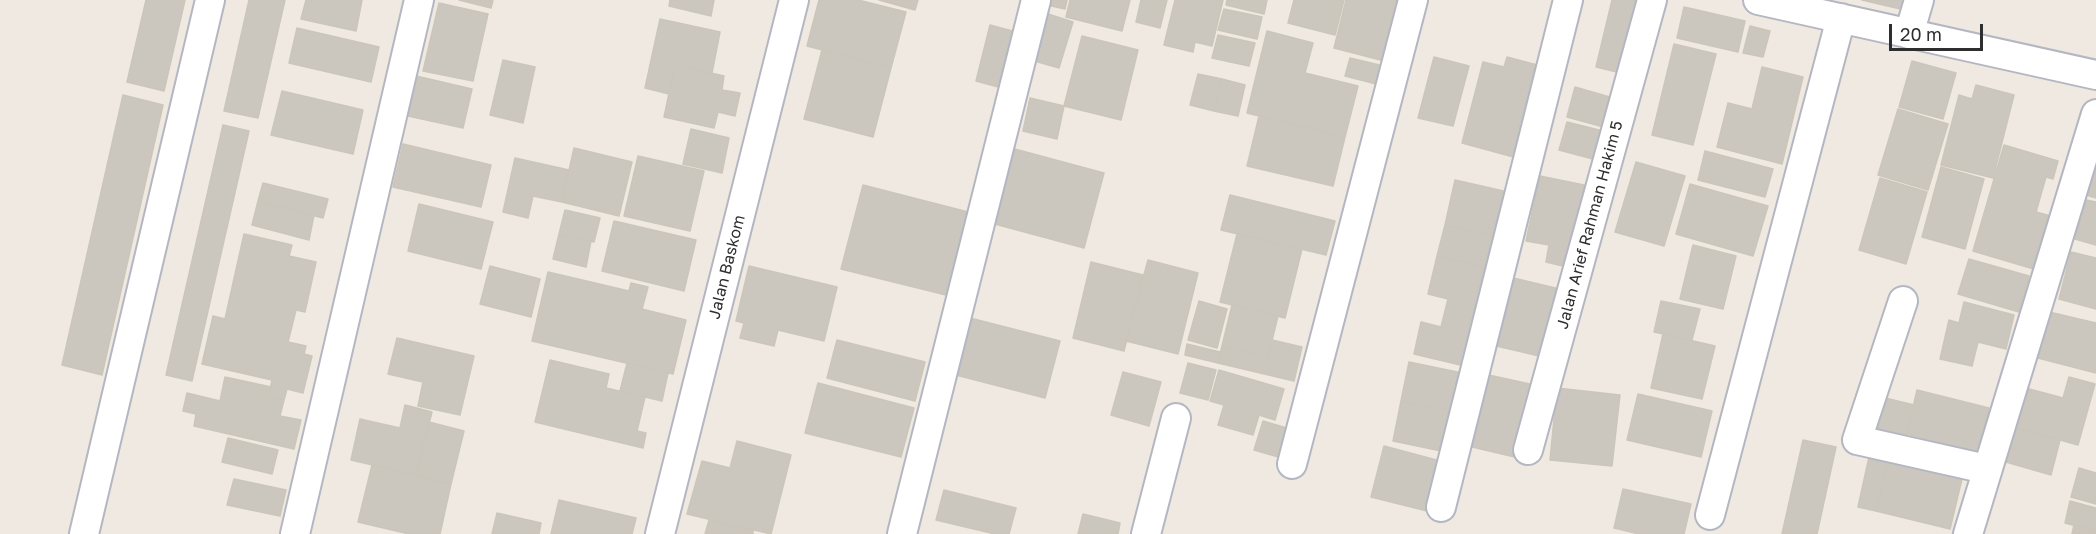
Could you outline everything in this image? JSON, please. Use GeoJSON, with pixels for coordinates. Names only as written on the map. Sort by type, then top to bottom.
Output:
{"type":"FeatureCollection","features":[{"type":"Feature","properties":{"kind":"street"},"geometry":{"type":"LineString","coordinates":[[84,534],[210,0]]}},
{"type":"Feature","properties":{"kind":"street"},"geometry":{"type":"LineString","coordinates":[[295,534],[419,0]]}},
{"type":"Feature","properties":{"kind":"street","name":"Jalan Baskom"},"geometry":{"type":"LineString","coordinates":[[660,534],[794,0]]}},
{"type":"Feature","properties":{"kind":"street"},"geometry":{"type":"LineString","coordinates":[[902,534],[1036,0]]}},
{"type":"Feature","properties":{"kind":"street"},"geometry":{"type":"LineString","coordinates":[[1292,464],[1413,0]]}},
{"type":"Feature","properties":{"kind":"street"},"geometry":{"type":"LineString","coordinates":[[1441,507],[1568,0]]}},
{"type":"Feature","properties":{"kind":"street","name":"Jalan Arief Rahman Hakim 5"},"geometry":{"type":"LineString","coordinates":[[1528,450],[1652,0]]}},
{"type":"Feature","properties":{"kind":"street"},"geometry":{"type":"LineString","coordinates":[[1758,0],[2096,75]]}},
{"type":"Feature","properties":{"kind":"street"},"geometry":{"type":"LineString","coordinates":[[1910,34],[1919,0]]}},
{"type":"Feature","properties":{"kind":"street"},"geometry":{"type":"LineString","coordinates":[[1710,515],[1841,18]]}},
{"type":"Feature","properties":{"kind":"street"},"geometry":{"type":"LineString","coordinates":[[1968,534],[2096,114]]}},
{"type":"Feature","properties":{"kind":"street"},"geometry":{"type":"LineString","coordinates":[[1903,301],[1857,440],[1986,469]]}},
{"type":"Feature","properties":{"kind":"street"},"geometry":{"type":"LineString","coordinates":[[1146,534],[1176,418]]}},
{"type":"Feature","properties":{"kind":"building"},"geometry":{"type":"Polygon","coordinates":[[[146,0],[185,0],[164,91],[127,82],[146,0]]]}},
{"type":"Feature","properties":{"kind":"building"},"geometry":{"type":"Polygon","coordinates":[[[249,0],[285,0],[258,118],[224,111],[249,0]]]}},
{"type":"Feature","properties":{"kind":"building"},"geometry":{"type":"Polygon","coordinates":[[[306,0],[362,0],[356,31],[301,19],[306,0]]]}},
{"type":"Feature","properties":{"kind":"building"},"geometry":{"type":"Polygon","coordinates":[[[459,0],[493,0],[491,8],[459,0]]]}},
{"type":"Feature","properties":{"kind":"building"},"geometry":{"type":"Polygon","coordinates":[[[670,0],[714,0],[711,16],[669,6],[670,0]]]}},
{"type":"Feature","properties":{"kind":"building"},"geometry":{"type":"Polygon","coordinates":[[[819,0],[858,0],[906,12],[891,68],[807,46],[819,0]]]}},
{"type":"Feature","properties":{"kind":"building"},"geometry":{"type":"Polygon","coordinates":[[[879,0],[918,0],[915,10],[879,0]]]}},
{"type":"Feature","properties":{"kind":"building"},"geometry":{"type":"Polygon","coordinates":[[[1048,0],[1067,0],[1065,9],[1047,5],[1048,0]]]}},
{"type":"Feature","properties":{"kind":"building"},"geometry":{"type":"Polygon","coordinates":[[[1070,0],[1130,0],[1122,31],[1066,17],[1070,0]]]}},
{"type":"Feature","properties":{"kind":"building"},"geometry":{"type":"Polygon","coordinates":[[[1141,0],[1167,0],[1160,28],[1136,22],[1141,0]]]}},
{"type":"Feature","properties":{"kind":"building"},"geometry":{"type":"Polygon","coordinates":[[[1175,0],[1223,0],[1212,46],[1195,42],[1193,52],[1164,45],[1175,0]]]}},
{"type":"Feature","properties":{"kind":"building"},"geometry":{"type":"Polygon","coordinates":[[[1227,0],[1267,0],[1264,14],[1226,5],[1227,0]]]}},
{"type":"Feature","properties":{"kind":"building"},"geometry":{"type":"Polygon","coordinates":[[[1294,0],[1344,0],[1335,35],[1288,23],[1294,0]]]}},
{"type":"Feature","properties":{"kind":"building"},"geometry":{"type":"Polygon","coordinates":[[[1346,0],[1407,0],[1392,63],[1334,48],[1346,0]]]}},
{"type":"Feature","properties":{"kind":"building"},"geometry":{"type":"Polygon","coordinates":[[[1612,0],[1639,0],[1621,73],[1596,67],[1612,0]]]}},
{"type":"Feature","properties":{"kind":"building"},"geometry":{"type":"Polygon","coordinates":[[[1862,0],[1912,0],[1909,11],[1862,0]]]}},
{"type":"Feature","properties":{"kind":"building"},"geometry":{"type":"Polygon","coordinates":[[[439,3],[488,14],[473,81],[423,71],[439,3]]]}},
{"type":"Feature","properties":{"kind":"building"},"geometry":{"type":"Polygon","coordinates":[[[1684,7],[1745,21],[1738,52],[1677,38],[1684,7]]]}},
{"type":"Feature","properties":{"kind":"building"},"geometry":{"type":"Polygon","coordinates":[[[1224,9],[1262,17],[1257,39],[1218,30],[1224,9]]]}},
{"type":"Feature","properties":{"kind":"building"},"geometry":{"type":"Polygon","coordinates":[[[1045,13],[1073,22],[1059,68],[1031,60],[1045,13]]]}},
{"type":"Feature","properties":{"kind":"building"},"geometry":{"type":"Polygon","coordinates":[[[660,19],[720,32],[712,73],[675,65],[669,94],[645,88],[660,19]]]}},
{"type":"Feature","properties":{"kind":"building"},"geometry":{"type":"Polygon","coordinates":[[[990,25],[1016,32],[1002,88],[976,81],[990,25]]]}},
{"type":"Feature","properties":{"kind":"building"},"geometry":{"type":"Polygon","coordinates":[[[1750,26],[1770,31],[1763,57],[1743,53],[1750,26]]]}},
{"type":"Feature","properties":{"kind":"building"},"geometry":{"type":"Polygon","coordinates":[[[297,28],[379,47],[371,82],[289,63],[297,28]]]}},
{"type":"Feature","properties":{"kind":"building"},"geometry":{"type":"Polygon","coordinates":[[[1267,31],[1313,43],[1305,73],[1358,86],[1345,137],[1247,113],[1267,31]]]}},
{"type":"Feature","properties":{"kind":"building"},"geometry":{"type":"Polygon","coordinates":[[[1218,35],[1255,43],[1249,66],[1212,58],[1218,35]]]}},
{"type":"Feature","properties":{"kind":"building"},"geometry":{"type":"Polygon","coordinates":[[[1082,36],[1138,50],[1121,120],[1064,106],[1082,36]]]}},
{"type":"Feature","properties":{"kind":"building"},"geometry":{"type":"Polygon","coordinates":[[[1674,44],[1716,54],[1693,145],[1652,135],[1674,44]]]}},
{"type":"Feature","properties":{"kind":"building"},"geometry":{"type":"Polygon","coordinates":[[[822,50],[891,68],[873,137],[804,119],[822,50]]]}},
{"type":"Feature","properties":{"kind":"building"},"geometry":{"type":"Polygon","coordinates":[[[1434,57],[1469,66],[1453,126],[1418,118],[1434,57]]]}},
{"type":"Feature","properties":{"kind":"building"},"geometry":{"type":"Polygon","coordinates":[[[1507,57],[1541,66],[1526,123],[1520,122],[1519,127],[1525,128],[1517,158],[1462,143],[1483,62],[1504,67],[1507,57]]]}},
{"type":"Feature","properties":{"kind":"building"},"geometry":{"type":"Polygon","coordinates":[[[1350,58],[1392,68],[1388,87],[1345,76],[1350,58]]]}},
{"type":"Feature","properties":{"kind":"building"},"geometry":{"type":"Polygon","coordinates":[[[503,60],[535,67],[523,123],[490,115],[503,60]]]}},
{"type":"Feature","properties":{"kind":"building"},"geometry":{"type":"Polygon","coordinates":[[[1912,61],[1956,73],[1943,119],[1899,107],[1912,61]]]}},
{"type":"Feature","properties":{"kind":"building"},"geometry":{"type":"Polygon","coordinates":[[[675,65],[724,76],[722,90],[740,93],[735,116],[718,112],[714,128],[664,117],[675,65]]]}},
{"type":"Feature","properties":{"kind":"building"},"geometry":{"type":"Polygon","coordinates":[[[1762,67],[1803,77],[1782,164],[1717,147],[1728,103],[1752,109],[1762,67]]]}},
{"type":"Feature","properties":{"kind":"building"},"geometry":{"type":"Polygon","coordinates":[[[1198,74],[1222,79],[1214,111],[1190,105],[1198,74]]]}},
{"type":"Feature","properties":{"kind":"building"},"geometry":{"type":"Polygon","coordinates":[[[416,76],[472,89],[463,128],[408,116],[416,76]]]}},
{"type":"Feature","properties":{"kind":"building"},"geometry":{"type":"Polygon","coordinates":[[[1222,79],[1245,85],[1238,116],[1214,111],[1222,79]]]}},
{"type":"Feature","properties":{"kind":"building"},"geometry":{"type":"Polygon","coordinates":[[[1976,85],[2014,95],[1993,178],[1941,165],[1959,95],[1972,99],[1976,85]]]}},
{"type":"Feature","properties":{"kind":"building"},"geometry":{"type":"Polygon","coordinates":[[[1575,87],[1620,100],[1611,129],[1567,117],[1575,87]]]}},
{"type":"Feature","properties":{"kind":"building"},"geometry":{"type":"Polygon","coordinates":[[[282,91],[363,110],[353,154],[271,135],[282,91]]]}},
{"type":"Feature","properties":{"kind":"building"},"geometry":{"type":"Polygon","coordinates":[[[123,95],[163,105],[102,375],[62,365],[123,95]]]}},
{"type":"Feature","properties":{"kind":"building"},"geometry":{"type":"Polygon","coordinates":[[[1030,98],[1064,106],[1057,139],[1023,131],[1030,98]]]}},
{"type":"Feature","properties":{"kind":"building"},"geometry":{"type":"Polygon","coordinates":[[[1898,109],[1948,124],[1928,190],[1878,175],[1898,109]]]}},
{"type":"Feature","properties":{"kind":"building"},"geometry":{"type":"Polygon","coordinates":[[[1259,116],[1345,137],[1333,186],[1247,166],[1259,116]]]}},
{"type":"Feature","properties":{"kind":"building"},"geometry":{"type":"Polygon","coordinates":[[[1567,122],[1611,133],[1604,162],[1559,150],[1567,122]]]}},
{"type":"Feature","properties":{"kind":"building"},"geometry":{"type":"Polygon","coordinates":[[[223,125],[249,131],[192,381],[166,375],[223,125]]]}},
{"type":"Feature","properties":{"kind":"building"},"geometry":{"type":"Polygon","coordinates":[[[691,129],[729,138],[722,173],[683,164],[691,129]]]}},
{"type":"Feature","properties":{"kind":"building"},"geometry":{"type":"Polygon","coordinates":[[[403,144],[491,165],[481,207],[393,187],[403,144]]]}},
{"type":"Feature","properties":{"kind":"building"},"geometry":{"type":"Polygon","coordinates":[[[2004,145],[2058,161],[2053,179],[2046,177],[2036,212],[2062,219],[2047,273],[1973,251],[2004,145]]]}},
{"type":"Feature","properties":{"kind":"building"},"geometry":{"type":"Polygon","coordinates":[[[574,148],[632,162],[619,216],[562,202],[574,148]]]}},
{"type":"Feature","properties":{"kind":"building"},"geometry":{"type":"Polygon","coordinates":[[[1011,148],[1104,173],[1084,248],[991,223],[1011,148]]]}},
{"type":"Feature","properties":{"kind":"building"},"geometry":{"type":"Polygon","coordinates":[[[1705,151],[1773,169],[1765,197],[1698,180],[1705,151]]]}},
{"type":"Feature","properties":{"kind":"building"},"geometry":{"type":"Polygon","coordinates":[[[638,156],[704,171],[690,231],[624,216],[638,156]]]}},
{"type":"Feature","properties":{"kind":"building"},"geometry":{"type":"Polygon","coordinates":[[[515,158],[569,170],[562,202],[533,196],[528,218],[503,212],[515,158]]]}},
{"type":"Feature","properties":{"kind":"building"},"geometry":{"type":"Polygon","coordinates":[[[2096,159],[2096,198],[2086,195],[2096,159]]]}},
{"type":"Feature","properties":{"kind":"building"},"geometry":{"type":"Polygon","coordinates":[[[1636,162],[1685,176],[1664,246],[1615,232],[1636,162]]]}},
{"type":"Feature","properties":{"kind":"building"},"geometry":{"type":"Polygon","coordinates":[[[1941,167],[1984,179],[1965,249],[1922,237],[1941,167]]]}},
{"type":"Feature","properties":{"kind":"building"},"geometry":{"type":"Polygon","coordinates":[[[1540,176],[1584,185],[1567,267],[1546,262],[1549,245],[1526,241],[1540,176]]]}},
{"type":"Feature","properties":{"kind":"building"},"geometry":{"type":"Polygon","coordinates":[[[1880,178],[1927,192],[1906,264],[1859,250],[1880,178]]]}},
{"type":"Feature","properties":{"kind":"building"},"geometry":{"type":"Polygon","coordinates":[[[1455,180],[1508,192],[1498,237],[1445,225],[1455,180]]]}},
{"type":"Feature","properties":{"kind":"building"},"geometry":{"type":"Polygon","coordinates":[[[263,183],[328,199],[323,218],[258,201],[263,183]]]}},
{"type":"Feature","properties":{"kind":"building"},"geometry":{"type":"Polygon","coordinates":[[[1690,184],[1768,206],[1753,256],[1676,234],[1690,184]]]}},
{"type":"Feature","properties":{"kind":"building"},"geometry":{"type":"Polygon","coordinates":[[[863,185],[972,213],[950,296],[841,269],[863,185]]]}},
{"type":"Feature","properties":{"kind":"building"},"geometry":{"type":"Polygon","coordinates":[[[1230,195],[1335,221],[1326,255],[1221,230],[1230,195]]]}},
{"type":"Feature","properties":{"kind":"building"},"geometry":{"type":"Polygon","coordinates":[[[2086,200],[2096,202],[2096,245],[2075,239],[2086,200]]]}},
{"type":"Feature","properties":{"kind":"building"},"geometry":{"type":"Polygon","coordinates":[[[258,201],[314,215],[309,240],[252,225],[258,201]]]}},
{"type":"Feature","properties":{"kind":"building"},"geometry":{"type":"Polygon","coordinates":[[[419,204],[493,222],[481,269],[408,251],[419,204]]]}},
{"type":"Feature","properties":{"kind":"building"},"geometry":{"type":"Polygon","coordinates":[[[565,210],[600,218],[594,242],[559,234],[565,210]]]}},
{"type":"Feature","properties":{"kind":"building"},"geometry":{"type":"Polygon","coordinates":[[[614,221],[696,240],[684,291],[602,271],[614,221]]]}},
{"type":"Feature","properties":{"kind":"building"},"geometry":{"type":"Polygon","coordinates":[[[1445,225],[1503,238],[1495,270],[1437,256],[1445,225]]]}},
{"type":"Feature","properties":{"kind":"building"},"geometry":{"type":"Polygon","coordinates":[[[244,234],[292,245],[289,256],[316,262],[305,312],[296,310],[288,342],[306,346],[304,354],[312,356],[303,393],[287,389],[284,400],[269,396],[272,380],[202,364],[213,316],[225,319],[244,234]]]}},
{"type":"Feature","properties":{"kind":"building"},"geometry":{"type":"Polygon","coordinates":[[[559,234],[591,241],[586,267],[553,259],[559,234]]]}},
{"type":"Feature","properties":{"kind":"building"},"geometry":{"type":"Polygon","coordinates":[[[1237,234],[1302,249],[1285,318],[1220,302],[1237,234]]]}},
{"type":"Feature","properties":{"kind":"building"},"geometry":{"type":"Polygon","coordinates":[[[1693,245],[1736,256],[1723,309],[1680,299],[1693,245]]]}},
{"type":"Feature","properties":{"kind":"building"},"geometry":{"type":"Polygon","coordinates":[[[2071,252],[2096,258],[2096,309],[2059,299],[2071,252]]]}},
{"type":"Feature","properties":{"kind":"building"},"geometry":{"type":"Polygon","coordinates":[[[1437,256],[1495,270],[1473,368],[1414,354],[1421,322],[1441,327],[1448,299],[1428,294],[1437,256]]]}},
{"type":"Feature","properties":{"kind":"building"},"geometry":{"type":"Polygon","coordinates":[[[1969,259],[2029,276],[2019,312],[1958,294],[1969,259]]]}},
{"type":"Feature","properties":{"kind":"building"},"geometry":{"type":"Polygon","coordinates":[[[1148,260],[1198,273],[1178,354],[1126,341],[1148,260]]]}},
{"type":"Feature","properties":{"kind":"building"},"geometry":{"type":"Polygon","coordinates":[[[1091,262],[1143,275],[1124,351],[1073,338],[1091,262]]]}},
{"type":"Feature","properties":{"kind":"building"},"geometry":{"type":"Polygon","coordinates":[[[490,266],[540,279],[531,317],[480,304],[490,266]]]}},
{"type":"Feature","properties":{"kind":"building"},"geometry":{"type":"Polygon","coordinates":[[[749,266],[837,287],[824,341],[778,330],[774,346],[740,338],[744,323],[736,321],[749,266]]]}},
{"type":"Feature","properties":{"kind":"building"},"geometry":{"type":"Polygon","coordinates":[[[548,272],[629,291],[631,283],[648,287],[642,309],[686,320],[673,374],[532,341],[548,272]]]}},
{"type":"Feature","properties":{"kind":"building"},"geometry":{"type":"Polygon","coordinates":[[[1505,276],[1568,291],[1552,359],[1488,344],[1505,276]]]}},
{"type":"Feature","properties":{"kind":"building"},"geometry":{"type":"Polygon","coordinates":[[[1199,301],[1227,309],[1217,348],[1188,340],[1199,301]]]}},
{"type":"Feature","properties":{"kind":"building"},"geometry":{"type":"Polygon","coordinates":[[[1661,301],[1700,309],[1692,340],[1654,332],[1661,301]]]}},
{"type":"Feature","properties":{"kind":"building"},"geometry":{"type":"Polygon","coordinates":[[[1964,302],[2014,315],[2006,349],[1978,342],[1972,366],[1940,359],[1949,320],[1959,323],[1964,302]]]}},
{"type":"Feature","properties":{"kind":"building"},"geometry":{"type":"Polygon","coordinates":[[[1232,305],[1278,316],[1268,357],[1222,346],[1232,305]]]}},
{"type":"Feature","properties":{"kind":"building"},"geometry":{"type":"Polygon","coordinates":[[[2045,311],[2096,323],[2096,373],[2034,357],[2045,311]]]}},
{"type":"Feature","properties":{"kind":"building"},"geometry":{"type":"Polygon","coordinates":[[[970,318],[1060,341],[1045,398],[956,375],[970,318]]]}},
{"type":"Feature","properties":{"kind":"building"},"geometry":{"type":"Polygon","coordinates":[[[1663,334],[1715,346],[1702,399],[1651,388],[1663,334]]]}},
{"type":"Feature","properties":{"kind":"building"},"geometry":{"type":"Polygon","coordinates":[[[397,338],[474,356],[460,415],[418,406],[423,382],[388,374],[397,338]]]}},
{"type":"Feature","properties":{"kind":"building"},"geometry":{"type":"Polygon","coordinates":[[[837,340],[925,362],[915,401],[827,378],[837,340]]]}},
{"type":"Feature","properties":{"kind":"building"},"geometry":{"type":"Polygon","coordinates":[[[1272,340],[1302,347],[1294,381],[1218,363],[1222,346],[1268,357],[1272,340]]]}},
{"type":"Feature","properties":{"kind":"building"},"geometry":{"type":"Polygon","coordinates":[[[1187,344],[1220,352],[1218,363],[1185,355],[1187,344]]]}},
{"type":"Feature","properties":{"kind":"building"},"geometry":{"type":"Polygon","coordinates":[[[550,360],[609,374],[606,388],[645,397],[637,431],[646,433],[643,448],[535,422],[550,360]]]}},
{"type":"Feature","properties":{"kind":"building"},"geometry":{"type":"Polygon","coordinates":[[[1409,362],[1467,374],[1459,413],[1401,401],[1409,362]]]}},
{"type":"Feature","properties":{"kind":"building"},"geometry":{"type":"Polygon","coordinates":[[[627,363],[668,373],[662,401],[620,391],[627,363]]]}},
{"type":"Feature","properties":{"kind":"building"},"geometry":{"type":"Polygon","coordinates":[[[1188,363],[1216,370],[1208,400],[1180,393],[1188,363]]]}},
{"type":"Feature","properties":{"kind":"building"},"geometry":{"type":"Polygon","coordinates":[[[1219,370],[1284,389],[1275,420],[1259,415],[1253,435],[1218,425],[1224,405],[1210,401],[1219,370]]]}},
{"type":"Feature","properties":{"kind":"building"},"geometry":{"type":"Polygon","coordinates":[[[1123,372],[1161,382],[1149,426],[1111,415],[1123,372]]]}},
{"type":"Feature","properties":{"kind":"building"},"geometry":{"type":"Polygon","coordinates":[[[1484,374],[1539,386],[1523,459],[1468,446],[1484,374]]]}},
{"type":"Feature","properties":{"kind":"building"},"geometry":{"type":"Polygon","coordinates":[[[225,377],[271,387],[269,396],[284,400],[280,416],[301,420],[294,449],[194,426],[196,414],[183,411],[187,393],[220,401],[225,377]]]}},
{"type":"Feature","properties":{"kind":"building"},"geometry":{"type":"Polygon","coordinates":[[[2069,377],[2095,384],[2078,445],[2007,425],[2018,386],[2063,398],[2069,377]]]}},
{"type":"Feature","properties":{"kind":"building"},"geometry":{"type":"Polygon","coordinates":[[[818,383],[914,408],[901,457],[805,433],[818,383]]]}},
{"type":"Feature","properties":{"kind":"building"},"geometry":{"type":"Polygon","coordinates":[[[1557,388],[1620,395],[1612,466],[1550,460],[1557,388]]]}},
{"type":"Feature","properties":{"kind":"building"},"geometry":{"type":"Polygon","coordinates":[[[1917,390],[1989,408],[1978,452],[1907,434],[1917,390]]]}},
{"type":"Feature","properties":{"kind":"building"},"geometry":{"type":"Polygon","coordinates":[[[1638,394],[1712,411],[1701,457],[1627,440],[1638,394]]]}},
{"type":"Feature","properties":{"kind":"building"},"geometry":{"type":"Polygon","coordinates":[[[1877,396],[1914,405],[1904,447],[1868,438],[1877,396]]]}},
{"type":"Feature","properties":{"kind":"building"},"geometry":{"type":"Polygon","coordinates":[[[1401,401],[1459,413],[1451,453],[1393,441],[1401,401]]]}},
{"type":"Feature","properties":{"kind":"building"},"geometry":{"type":"Polygon","coordinates":[[[405,405],[432,412],[416,475],[351,460],[360,419],[400,428],[405,405]]]}},
{"type":"Feature","properties":{"kind":"building"},"geometry":{"type":"Polygon","coordinates":[[[1263,421],[1290,429],[1282,458],[1254,450],[1263,421]]]}},
{"type":"Feature","properties":{"kind":"building"},"geometry":{"type":"Polygon","coordinates":[[[429,422],[464,431],[451,484],[416,475],[429,422]]]}},
{"type":"Feature","properties":{"kind":"building"},"geometry":{"type":"Polygon","coordinates":[[[2016,428],[2060,440],[2051,475],[2006,462],[2016,428]]]}},
{"type":"Feature","properties":{"kind":"building"},"geometry":{"type":"Polygon","coordinates":[[[228,438],[278,450],[272,474],[222,462],[228,438]]]}},
{"type":"Feature","properties":{"kind":"building"},"geometry":{"type":"Polygon","coordinates":[[[1803,440],[1836,447],[1817,534],[1782,534],[1803,440]]]}},
{"type":"Feature","properties":{"kind":"building"},"geometry":{"type":"Polygon","coordinates":[[[737,441],[791,455],[771,534],[687,514],[702,461],[730,468],[737,441]]]}},
{"type":"Feature","properties":{"kind":"building"},"geometry":{"type":"Polygon","coordinates":[[[1384,446],[1444,462],[1431,512],[1371,497],[1384,446]]]}},
{"type":"Feature","properties":{"kind":"building"},"geometry":{"type":"Polygon","coordinates":[[[1869,457],[1888,461],[1876,511],[1858,507],[1869,457]]]}},
{"type":"Feature","properties":{"kind":"building"},"geometry":{"type":"Polygon","coordinates":[[[1888,461],[1962,479],[1950,529],[1876,511],[1888,461]]]}},
{"type":"Feature","properties":{"kind":"building"},"geometry":{"type":"Polygon","coordinates":[[[372,465],[451,484],[440,534],[409,534],[358,522],[372,465]]]}},
{"type":"Feature","properties":{"kind":"building"},"geometry":{"type":"Polygon","coordinates":[[[2079,468],[2096,473],[2096,504],[2071,497],[2079,468]]]}},
{"type":"Feature","properties":{"kind":"building"},"geometry":{"type":"Polygon","coordinates":[[[234,479],[286,490],[280,516],[227,505],[234,479]]]}},
{"type":"Feature","properties":{"kind":"building"},"geometry":{"type":"Polygon","coordinates":[[[1623,489],[1691,504],[1684,534],[1639,534],[1614,528],[1623,489]]]}},
{"type":"Feature","properties":{"kind":"building"},"geometry":{"type":"Polygon","coordinates":[[[944,490],[1016,508],[1009,534],[995,534],[936,520],[944,490]]]}},
{"type":"Feature","properties":{"kind":"building"},"geometry":{"type":"Polygon","coordinates":[[[559,500],[636,518],[632,534],[551,534],[559,500]]]}},
{"type":"Feature","properties":{"kind":"building"},"geometry":{"type":"Polygon","coordinates":[[[2070,501],[2096,508],[2096,531],[2065,523],[2070,501]]]}},
{"type":"Feature","properties":{"kind":"building"},"geometry":{"type":"Polygon","coordinates":[[[497,513],[541,523],[539,534],[492,534],[497,513]]]}},
{"type":"Feature","properties":{"kind":"building"},"geometry":{"type":"Polygon","coordinates":[[[1083,514],[1120,523],[1118,534],[1078,534],[1083,514]]]}},
{"type":"Feature","properties":{"kind":"building"},"geometry":{"type":"Polygon","coordinates":[[[709,520],[753,531],[753,534],[705,534],[709,520]]]}},
{"type":"Feature","properties":{"kind":"building"},"geometry":{"type":"Polygon","coordinates":[[[2074,525],[2096,531],[2096,534],[2072,534],[2074,525]]]}}]}
